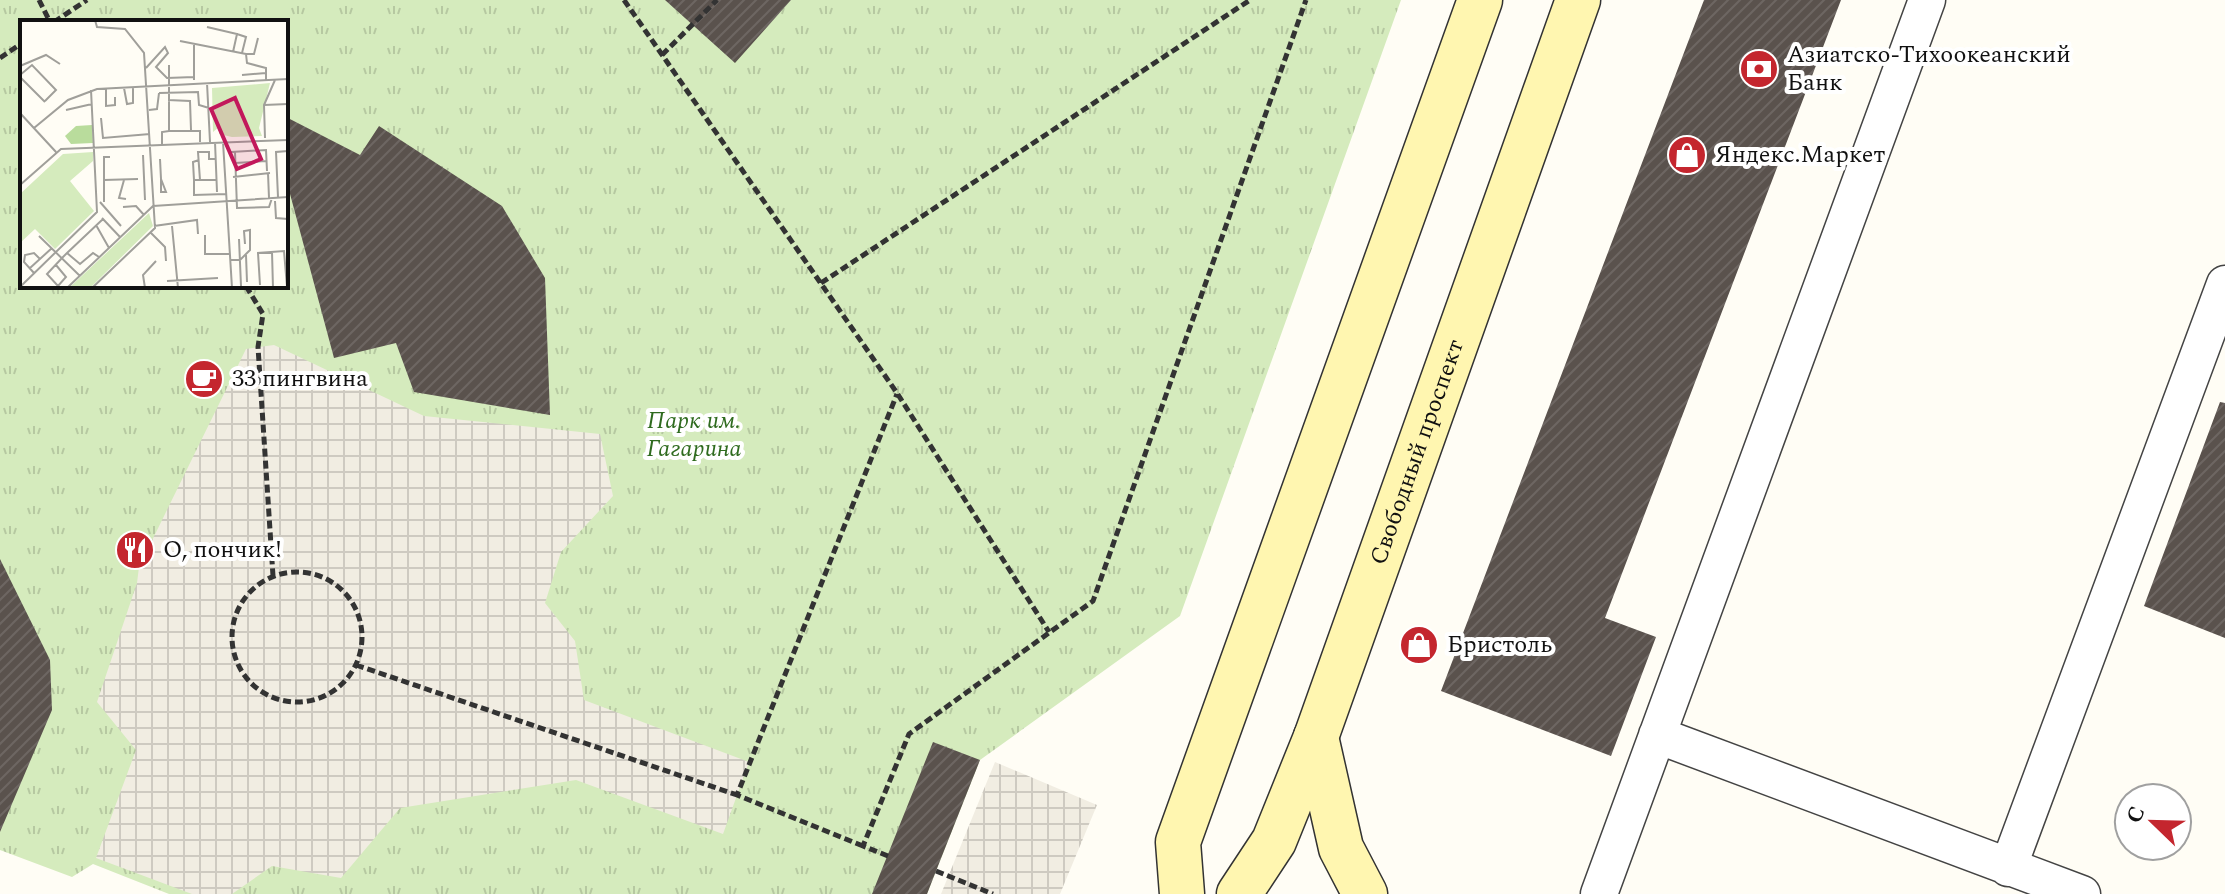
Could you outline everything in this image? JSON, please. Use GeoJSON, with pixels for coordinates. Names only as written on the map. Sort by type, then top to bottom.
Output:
{"type":"FeatureCollection","features":[{"type":"Feature","properties":{"kind":"main road"},"geometry":{"type":"LineString","coordinates":[[1182,894],[1178,842],[1182,830],[1480,0]]}},
{"type":"Feature","properties":{"kind":"main road","name":"Свободный проспект"},"geometry":{"type":"LineString","coordinates":[[1239,894],[1274,841],[1316,737],[1578,0]]}},
{"type":"Feature","properties":{"kind":"main road"},"geometry":{"type":"LineString","coordinates":[[1316,737],[1341,848],[1365,894]]}},
{"type":"Feature","properties":{"kind":"lane"},"geometry":{"type":"LineString","coordinates":[[1599,894],[1927,0]]}},
{"type":"Feature","properties":{"kind":"lane"},"geometry":{"type":"LineString","coordinates":[[2008,868],[2225,284]]}},
{"type":"Feature","properties":{"kind":"lane"},"geometry":{"type":"LineString","coordinates":[[1657,735],[2082,894]]}},
{"type":"Feature","properties":{"kind":"path"},"geometry":{"type":"LineString","coordinates":[[39,0],[51,20]]}},
{"type":"Feature","properties":{"kind":"path"},"geometry":{"type":"LineString","coordinates":[[55,20],[87,0]]}},
{"type":"Feature","properties":{"kind":"path"},"geometry":{"type":"LineString","coordinates":[[624,0],[897,393],[1049,632]]}},
{"type":"Feature","properties":{"kind":"path"},"geometry":{"type":"LineString","coordinates":[[662,55],[717,0]]}},
{"type":"Feature","properties":{"kind":"path"},"geometry":{"type":"LineString","coordinates":[[821,283],[1250,0]]}},
{"type":"Feature","properties":{"kind":"path"},"geometry":{"type":"LineString","coordinates":[[863,846],[909,734],[1093,601],[1306,0]]}},
{"type":"Feature","properties":{"kind":"path"},"geometry":{"type":"LineString","coordinates":[[0,58],[20,44]]}},
{"type":"Feature","properties":{"kind":"path"},"geometry":{"type":"LineString","coordinates":[[247,288],[263,314],[258,347],[273,576]]}},
{"type":"Feature","properties":{"kind":"path"},"geometry":{"type":"LineString","coordinates":[[737,795],[897,393]]}},
{"type":"Feature","properties":{"kind":"path"},"geometry":{"type":"LineString","coordinates":[[295,571],[317,574],[337,584],[352,601],[360,621],[362,644],[356,665],[344,682],[328,695],[308,701],[287,702],[267,695],[250,683],[239,667],[232,646],[232,625],[240,605],[254,587],[273,576],[295,571]]}},
{"type":"Feature","properties":{"kind":"path"},"geometry":{"type":"LineString","coordinates":[[356,665],[737,795],[888,856]]}},
{"type":"Feature","properties":{"kind":"path"},"geometry":{"type":"LineString","coordinates":[[936,871],[993,894]]}},
{"type":"Feature","properties":{"kind":"green space","name":"Парк им. Гагарина"},"geometry":{"type":"Polygon","coordinates":[[[0,0],[1401,0],[1180,616],[980,760],[927,894],[169,894],[93,864],[72,877],[0,850],[0,0]]]}},
{"type":"Feature","properties":{"kind":"shaded area"},"geometry":{"type":"Polygon","coordinates":[[[274,345],[424,416],[600,434],[613,496],[561,552],[545,603],[575,641],[584,700],[749,762],[723,834],[576,780],[400,808],[341,878],[272,866],[232,894],[192,894],[96,858],[136,750],[97,702],[137,583],[139,567],[246,349],[274,345]]]}},
{"type":"Feature","properties":{"kind":"shaded area"},"geometry":{"type":"Polygon","coordinates":[[[995,762],[1097,805],[1060,894],[941,894],[995,762]]]}},
{"type":"Feature","properties":{"kind":"building"},"geometry":{"type":"Polygon","coordinates":[[[665,0],[791,0],[735,63],[665,0]]]}},
{"type":"Feature","properties":{"kind":"building"},"geometry":{"type":"Polygon","coordinates":[[[1704,0],[1841,0],[1605,618],[1656,637],[1611,756],[1441,691],[1704,0]]]}},
{"type":"Feature","properties":{"kind":"building"},"geometry":{"type":"Polygon","coordinates":[[[288,118],[360,155],[379,126],[502,206],[545,278],[550,415],[414,392],[396,343],[334,358],[288,186],[288,118]]]}},
{"type":"Feature","properties":{"kind":"building"},"geometry":{"type":"Polygon","coordinates":[[[2220,402],[2225,403],[2225,638],[2144,606],[2220,402]]]}},
{"type":"Feature","properties":{"kind":"building"},"geometry":{"type":"Polygon","coordinates":[[[0,559],[50,660],[52,710],[0,832],[0,559]]]}},
{"type":"Feature","properties":{"kind":"building"},"geometry":{"type":"Polygon","coordinates":[[[933,742],[980,760],[927,894],[872,894],[933,742]]]}},
{"type":"Feature","properties":{"kind":"place","name":"Азиатско-Тихоокеанский Банк"},"geometry":{"type":"Point","coordinates":[1759,69]}},
{"type":"Feature","properties":{"kind":"place","name":"Яндекс.Маркет"},"geometry":{"type":"Point","coordinates":[1687,155]}},
{"type":"Feature","properties":{"kind":"place","name":"33 пингвина"},"geometry":{"type":"Point","coordinates":[204,379]}},
{"type":"Feature","properties":{"kind":"place","name":"О, пончик!"},"geometry":{"type":"Point","coordinates":[135,550]}},
{"type":"Feature","properties":{"kind":"place","name":"Бристоль"},"geometry":{"type":"Point","coordinates":[1419,645]}}]}
